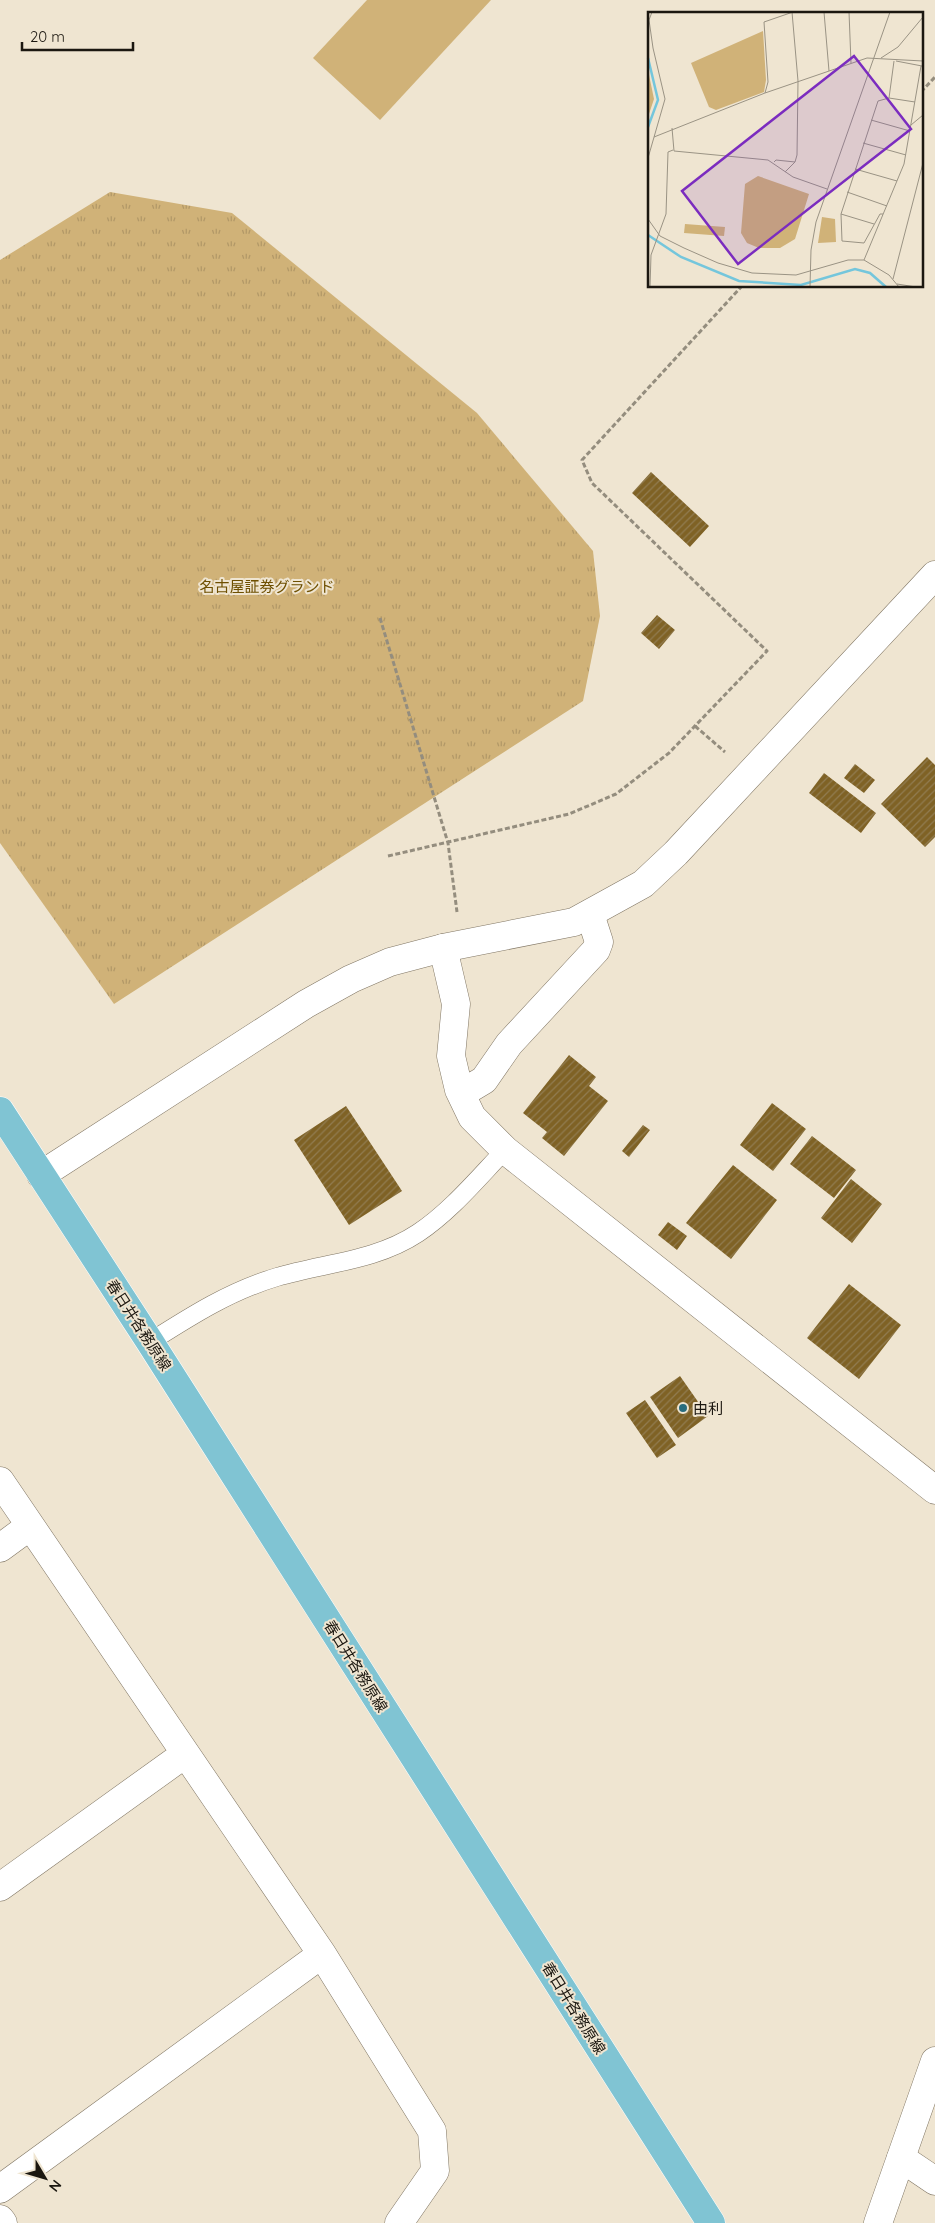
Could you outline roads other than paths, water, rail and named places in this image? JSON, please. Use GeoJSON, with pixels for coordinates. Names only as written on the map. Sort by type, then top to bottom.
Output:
{"type":"FeatureCollection","features":[{"type":"Feature","properties":{"kind":"main road","name":"春日井各務原線"},"geometry":{"type":"LineString","coordinates":[[0,1111],[150,1342],[711,2223]]}},
{"type":"Feature","properties":{"kind":"street"},"geometry":{"type":"LineString","coordinates":[[41,1175],[306,1004],[351,979],[390,962],[443,948],[574,922],[643,884],[676,853],[935,575]]}},
{"type":"Feature","properties":{"kind":"street"},"geometry":{"type":"LineString","coordinates":[[459,1090],[474,1086],[484,1080],[509,1044],[596,950],[599,942],[590,914]]}},
{"type":"Feature","properties":{"kind":"street"},"geometry":{"type":"LineString","coordinates":[[443,948],[456,1004],[451,1056],[459,1090],[472,1117],[505,1150],[935,1490]]}},
{"type":"Feature","properties":{"kind":"street"},"geometry":{"type":"LineString","coordinates":[[0,1481],[322,1954],[432,2131],[435,2171],[399,2223]]}},
{"type":"Feature","properties":{"kind":"street"},"geometry":{"type":"LineString","coordinates":[[0,1548],[30,1526]]}},
{"type":"Feature","properties":{"kind":"street"},"geometry":{"type":"LineString","coordinates":[[0,1887],[185,1754]]}},
{"type":"Feature","properties":{"kind":"street"},"geometry":{"type":"LineString","coordinates":[[0,2189],[322,1954]]}},
{"type":"Feature","properties":{"kind":"street"},"geometry":{"type":"LineString","coordinates":[[878,2223],[935,2061]]}},
{"type":"Feature","properties":{"kind":"street"},"geometry":{"type":"LineString","coordinates":[[901,2158],[935,2181]]}},
{"type":"Feature","properties":{"kind":"street"},"geometry":{"type":"LineString","coordinates":[[0,2219],[3,2223]]}},
{"type":"Feature","properties":{"kind":"lane"},"geometry":{"type":"LineString","coordinates":[[150,1342],[218,1300],[245,1287],[278,1276],[385,1250],[418,1233],[457,1200],[505,1150]]}},
{"type":"Feature","properties":{"kind":"place","name":"由利"},"geometry":{"type":"Point","coordinates":[683,1408]}},
{"type":"Feature","properties":{"kind":"park label","name":"名古屋証券グランド"},"geometry":{"type":"Point","coordinates":[267,586]}}]}
